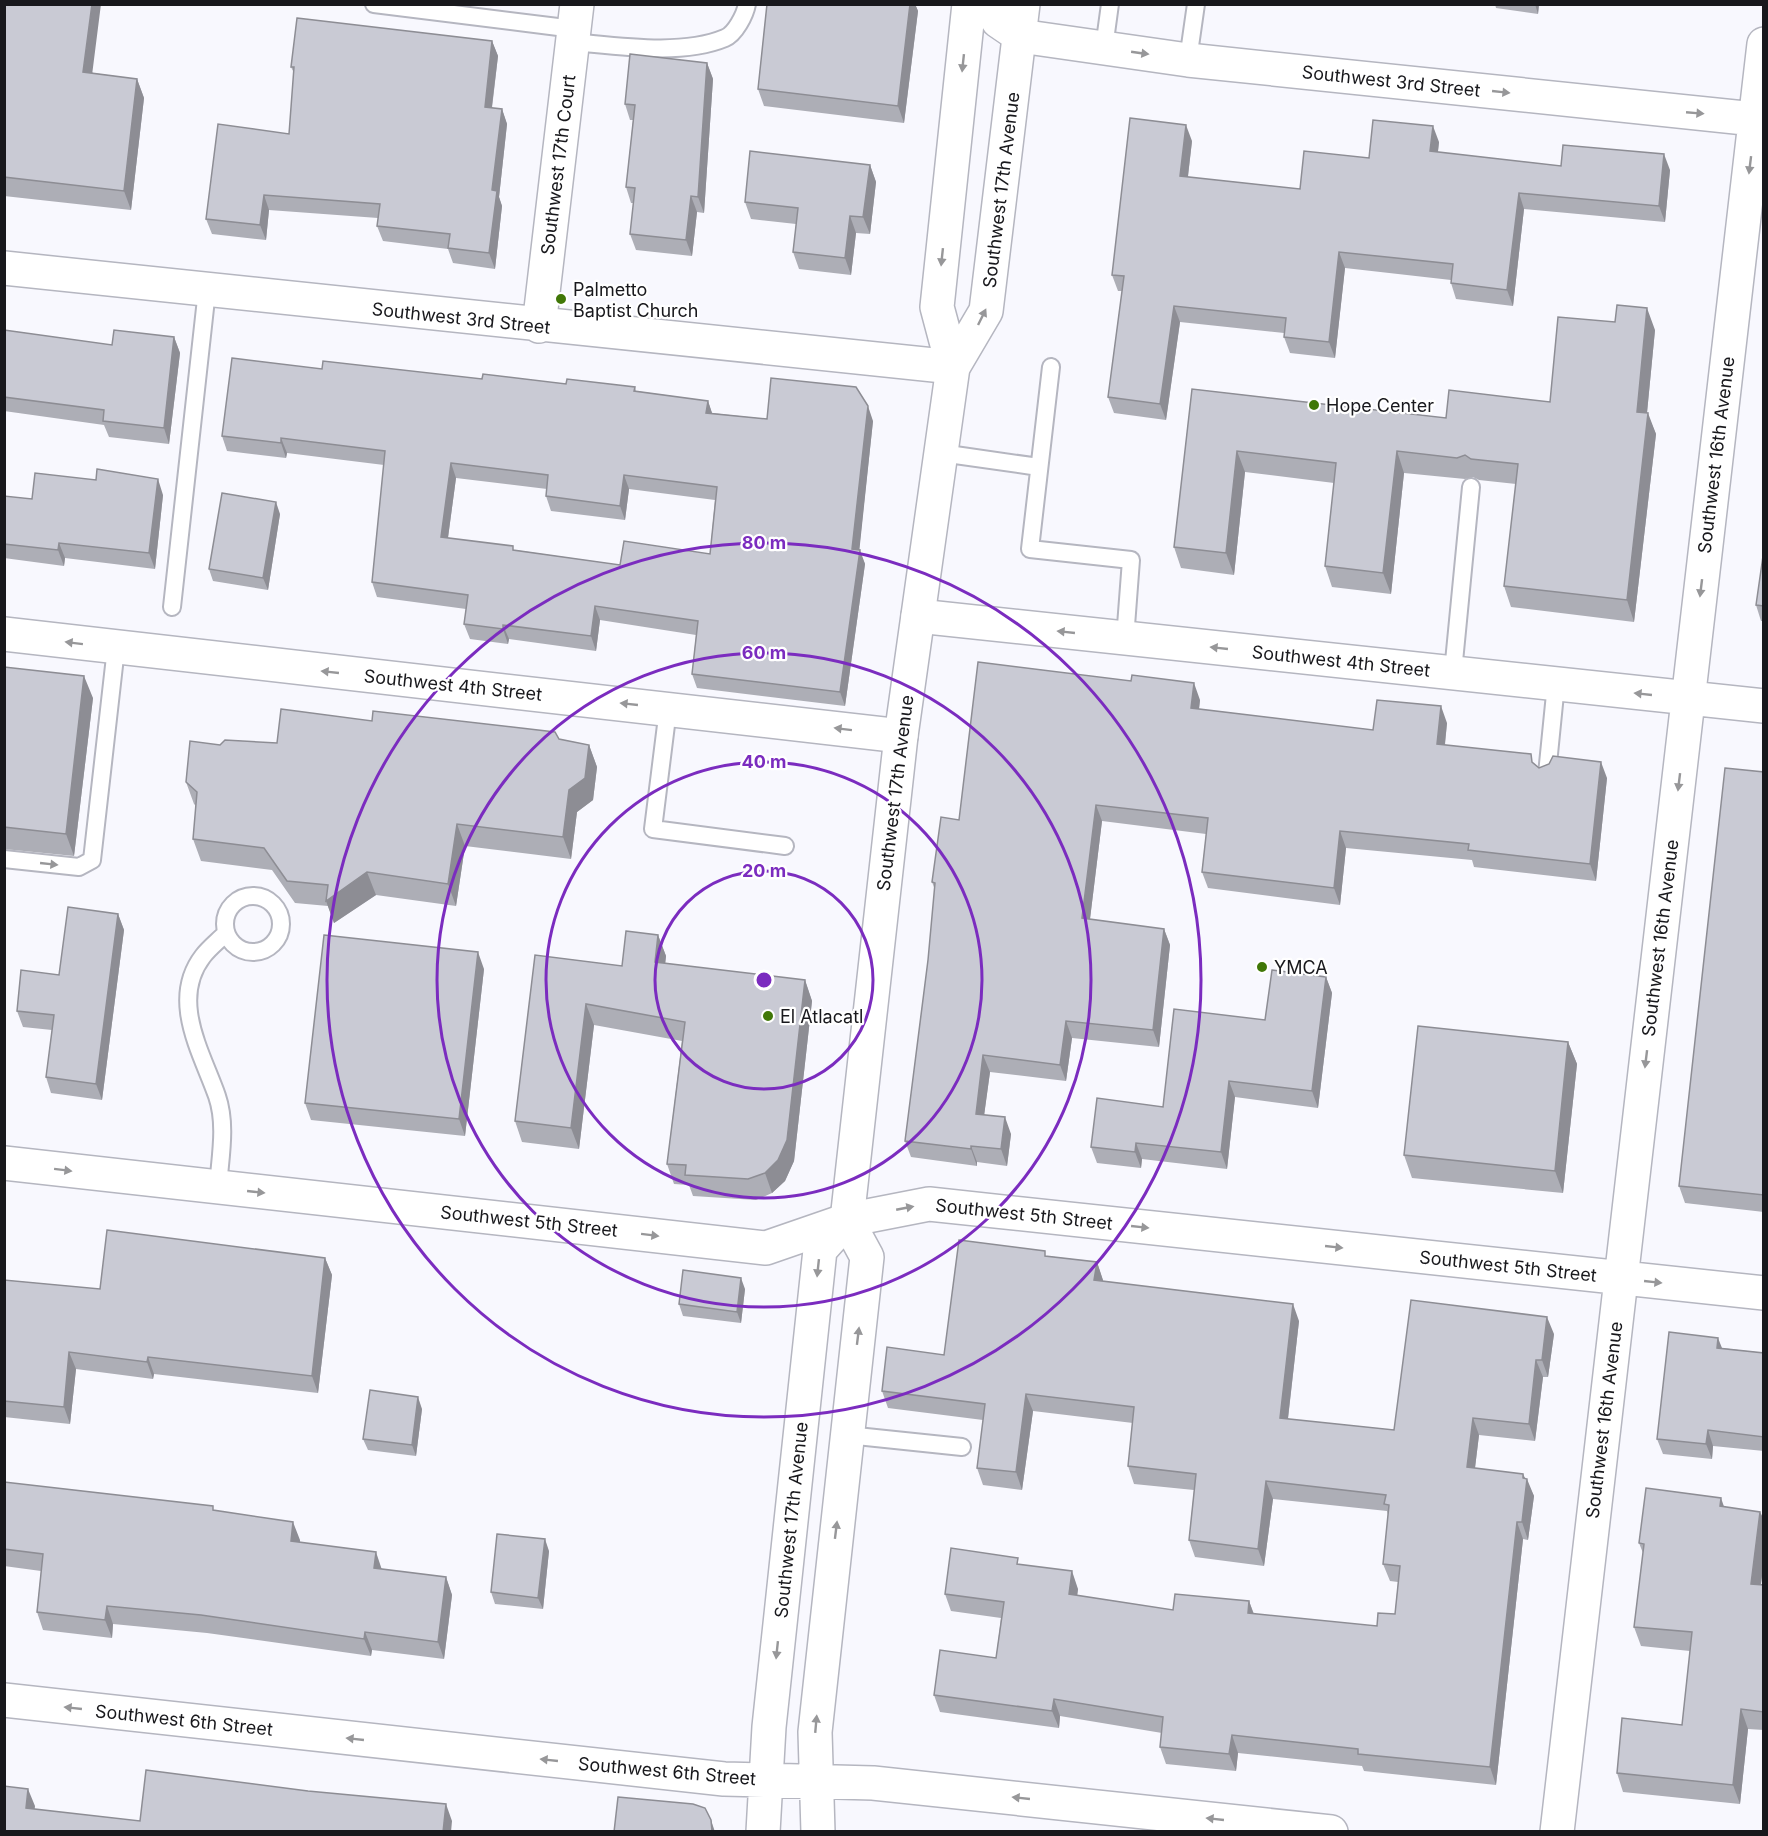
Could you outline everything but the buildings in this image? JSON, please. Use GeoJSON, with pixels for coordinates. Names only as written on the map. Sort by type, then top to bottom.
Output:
{"type":"FeatureCollection","features":[{"type":"Feature","properties":{"kind":"street","name":"Southwest 17th Avenue"},"geometry":{"type":"LineString","coordinates":[[953,367],[937,307],[969,4]]}},
{"type":"Feature","properties":{"kind":"street"},"geometry":{"type":"LineString","coordinates":[[989,4],[998,21],[1021,20]]}},
{"type":"Feature","properties":{"kind":"street","name":"Southwest 17th Avenue"},"geometry":{"type":"LineString","coordinates":[[763,1832],[777,1646],[820,1250],[847,1220],[901,736],[953,367],[986,311],[1021,20]]}},
{"type":"Feature","properties":{"kind":"street","name":"Southwest 3rd Street"},"geometry":{"type":"LineString","coordinates":[[1021,20],[1104,48],[1188,60],[1759,120]]}},
{"type":"Feature","properties":{"kind":"street","name":"Southwest 17th Court"},"geometry":{"type":"LineString","coordinates":[[539,326],[575,25]]}},
{"type":"Feature","properties":{"kind":"street","name":"Southwest 16th Avenue"},"geometry":{"type":"LineString","coordinates":[[1557,1832],[1688,698],[1759,120],[1764,44]]}},
{"type":"Feature","properties":{"kind":"street","name":"Southwest 3rd Street"},"geometry":{"type":"LineString","coordinates":[[4,268],[539,326],[953,367]]}},
{"type":"Feature","properties":{"kind":"street","name":"Southwest 4th Street"},"geometry":{"type":"LineString","coordinates":[[918,616],[1764,706]]}},
{"type":"Feature","properties":{"kind":"street","name":"Southwest 4th Street"},"geometry":{"type":"LineString","coordinates":[[4,634],[901,736]]}},
{"type":"Feature","properties":{"kind":"street","name":"Southwest 5th Street"},"geometry":{"type":"LineString","coordinates":[[4,1163],[766,1248],[847,1220],[929,1204],[1764,1293]]}},
{"type":"Feature","properties":{"kind":"street"},"geometry":{"type":"LineString","coordinates":[[818,1832],[815,1732],[867,1257],[847,1220]]}},
{"type":"Feature","properties":{"kind":"street","name":"Southwest 6th Street"},"geometry":{"type":"LineString","coordinates":[[4,1700],[712,1778],[873,1782],[1331,1832]]}},
{"type":"Feature","properties":{"kind":"lane"},"geometry":{"type":"LineString","coordinates":[[374,4],[575,25],[612,46],[685,47],[727,38],[745,15],[747,4]]}},
{"type":"Feature","properties":{"kind":"lane"},"geometry":{"type":"LineString","coordinates":[[1104,48],[1110,4]]}},
{"type":"Feature","properties":{"kind":"lane"},"geometry":{"type":"LineString","coordinates":[[1188,60],[1196,4]]}},
{"type":"Feature","properties":{"kind":"lane"},"geometry":{"type":"LineString","coordinates":[[172,607],[207,290]]}},
{"type":"Feature","properties":{"kind":"lane"},"geometry":{"type":"LineString","coordinates":[[1050,367],[1030,549],[1131,560],[1125,639]]}},
{"type":"Feature","properties":{"kind":"lane"},"geometry":{"type":"LineString","coordinates":[[941,453],[1039,467]]}},
{"type":"Feature","properties":{"kind":"lane"},"geometry":{"type":"LineString","coordinates":[[1453,672],[1472,486]]}},
{"type":"Feature","properties":{"kind":"lane"},"geometry":{"type":"LineString","coordinates":[[4,859],[79,867],[92,860],[116,648]]}},
{"type":"Feature","properties":{"kind":"lane"},"geometry":{"type":"LineString","coordinates":[[1547,774],[1556,684]]}},
{"type":"Feature","properties":{"kind":"lane"},"geometry":{"type":"LineString","coordinates":[[668,709],[653,829],[785,846]]}},
{"type":"Feature","properties":{"kind":"lane"},"geometry":{"type":"LineString","coordinates":[[218,1188],[221,1119],[217,1096],[195,1042],[189,995],[193,976],[202,957],[226,933]]}},
{"type":"Feature","properties":{"kind":"lane"},"geometry":{"type":"LineString","coordinates":[[847,1435],[962,1446]]}},
{"type":"Feature","properties":{"kind":"place","name":"Palmetto Baptist Church"},"geometry":{"type":"Point","coordinates":[561,299]}},
{"type":"Feature","properties":{"kind":"place","name":"Hope Center"},"geometry":{"type":"Point","coordinates":[1314,405]}},
{"type":"Feature","properties":{"kind":"place","name":"YMCA"},"geometry":{"type":"Point","coordinates":[1262,967]}},
{"type":"Feature","properties":{"kind":"place","name":"El Atlacatl"},"geometry":{"type":"Point","coordinates":[768,1016]}}]}
